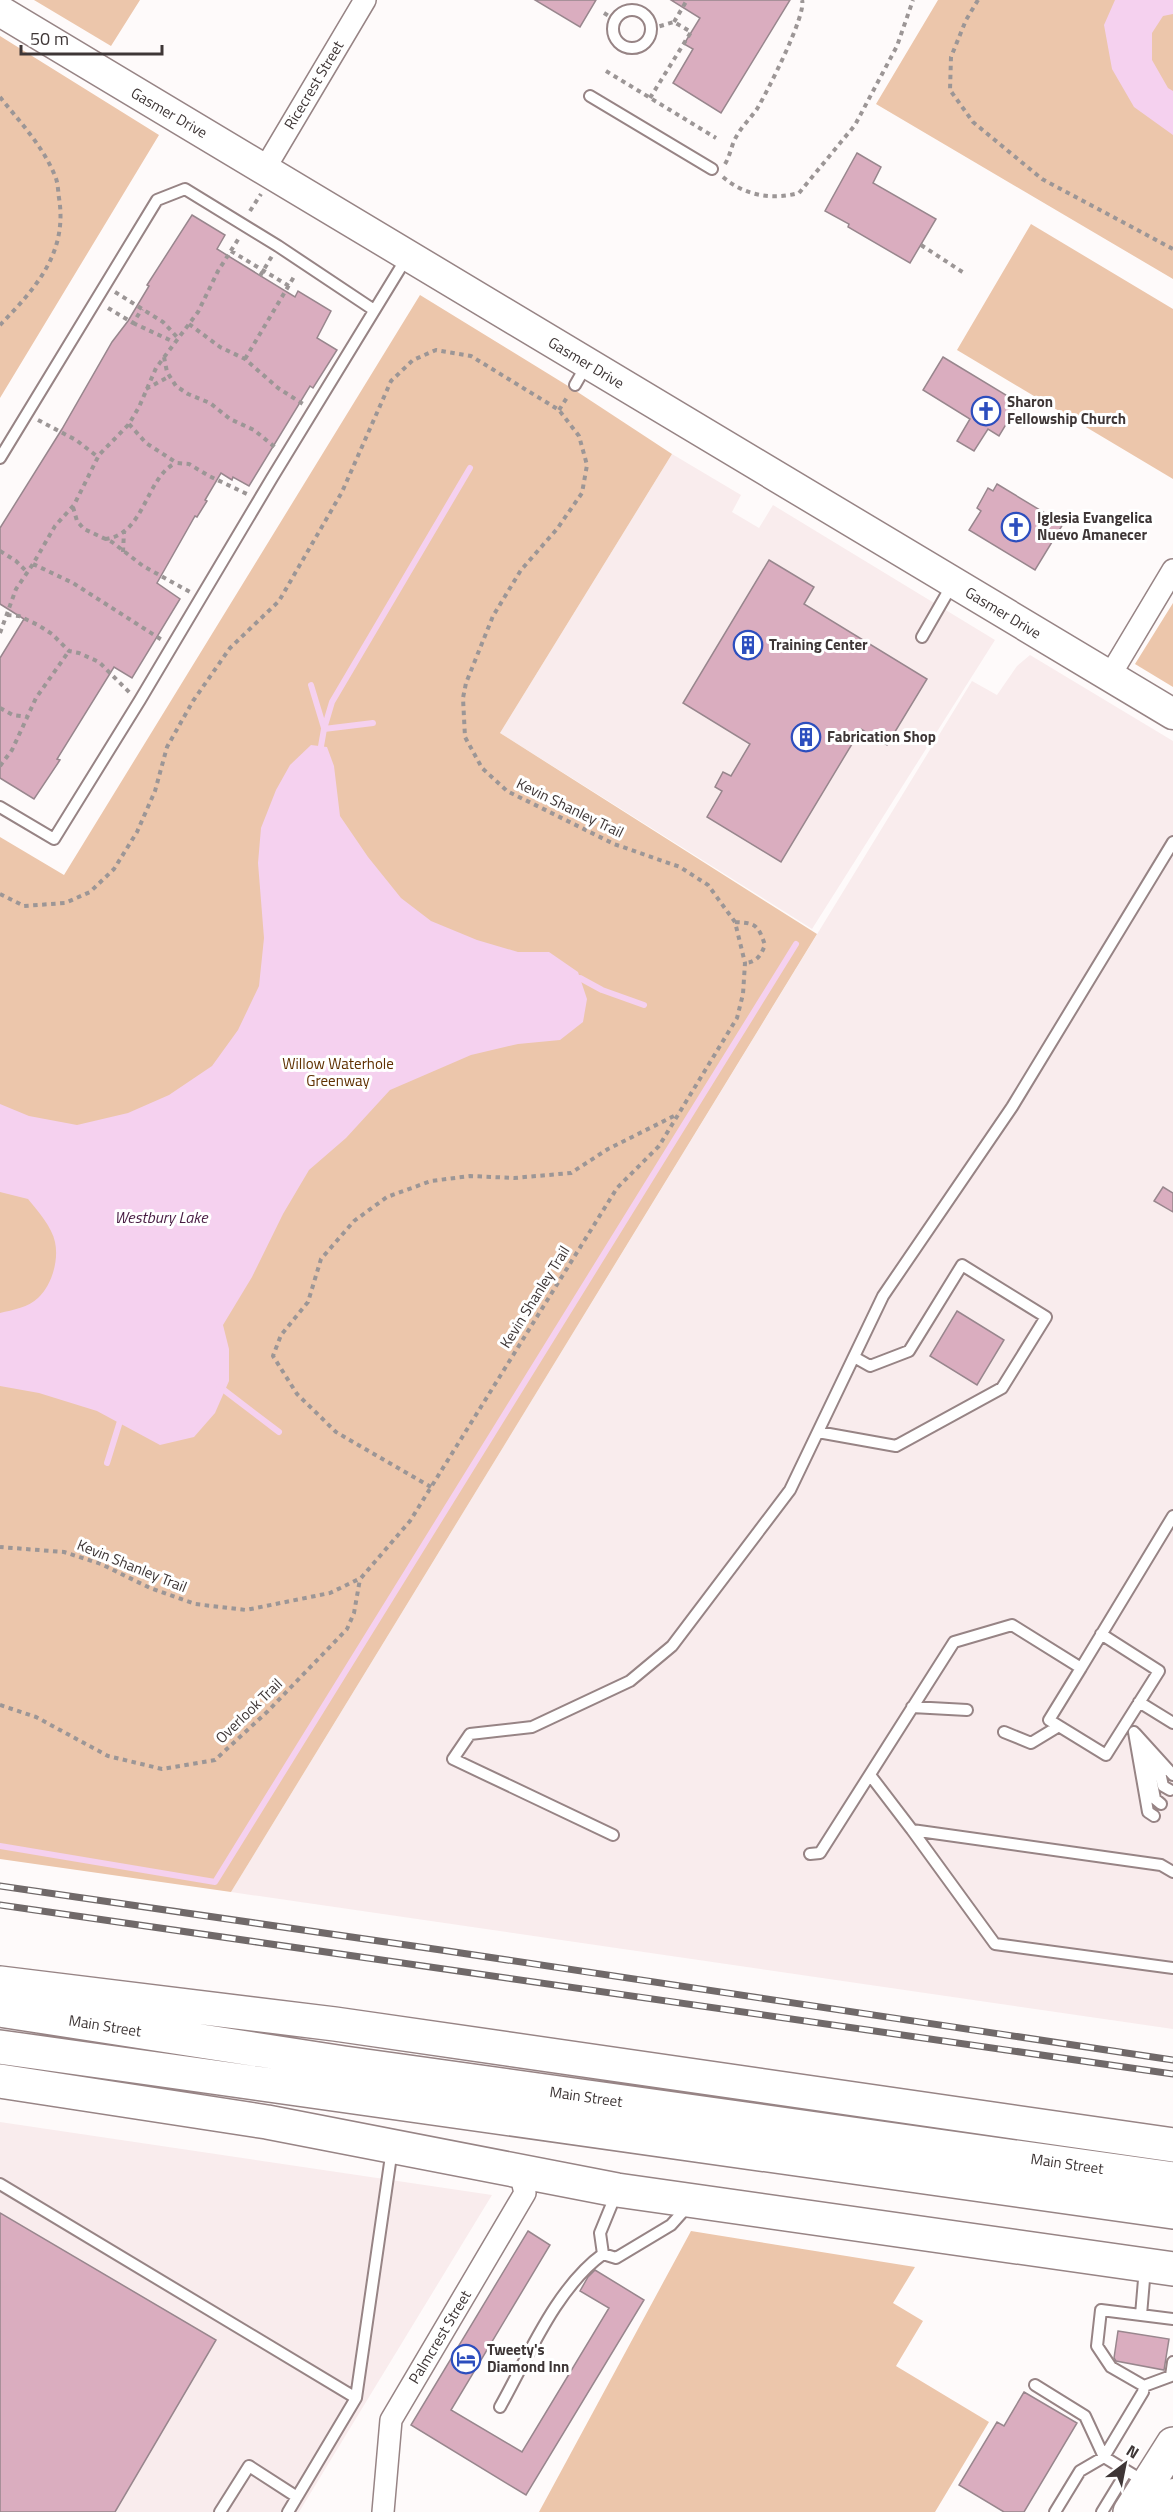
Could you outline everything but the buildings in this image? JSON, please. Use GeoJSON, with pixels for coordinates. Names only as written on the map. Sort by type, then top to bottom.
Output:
{"type":"FeatureCollection","features":[{"type":"Feature","properties":{"kind":"highway"},"geometry":{"type":"LineString","coordinates":[[0,1983],[334,2024],[1173,2146]]}},
{"type":"Feature","properties":{"kind":"highway","name":"Main Street"},"geometry":{"type":"LineString","coordinates":[[0,2010],[341,2078],[1173,2212]]}},
{"type":"Feature","properties":{"kind":"highway","name":"Main Street"},"geometry":{"type":"LineString","coordinates":[[0,2047],[341,2078],[1173,2179]]}},
{"type":"Feature","properties":{"kind":"highway"},"geometry":{"type":"LineString","coordinates":[[0,2081],[267,2122],[617,2190],[1163,2266]]}},
{"type":"Feature","properties":{"kind":"highway"},"geometry":{"type":"LineString","coordinates":[[1130,2512],[1155,2494],[1173,2444]]}},
{"type":"Feature","properties":{"kind":"street","name":"Ricecrest Street"},"geometry":{"type":"LineString","coordinates":[[265,178],[365,0]]}},
{"type":"Feature","properties":{"kind":"street","name":"Gasmer Drive"},"geometry":{"type":"LineString","coordinates":[[0,11],[265,178],[407,257],[581,374],[953,583],[1173,714]]}},
{"type":"Feature","properties":{"kind":"street"},"geometry":{"type":"LineString","coordinates":[[1109,677],[1173,570]]}},
{"type":"Feature","properties":{"kind":"street","name":"Palmcrest Street"},"geometry":{"type":"LineString","coordinates":[[383,2512],[391,2420],[525,2193],[520,2172]]}},
{"type":"Feature","properties":{"kind":"lane"},"geometry":{"type":"LineString","coordinates":[[626,11],[639,11],[648,19],[650,29],[645,42],[634,47],[621,44],[615,36],[615,20],[626,11]]}},
{"type":"Feature","properties":{"kind":"lane"},"geometry":{"type":"LineString","coordinates":[[590,96],[712,170]]}},
{"type":"Feature","properties":{"kind":"lane"},"geometry":{"type":"LineString","coordinates":[[0,459],[94,300],[157,200],[185,189],[278,246],[375,310]]}},
{"type":"Feature","properties":{"kind":"lane"},"geometry":{"type":"LineString","coordinates":[[0,807],[54,839],[407,257]]}},
{"type":"Feature","properties":{"kind":"lane"},"geometry":{"type":"LineString","coordinates":[[922,637],[953,583]]}},
{"type":"Feature","properties":{"kind":"lane"},"geometry":{"type":"LineString","coordinates":[[613,1835],[453,1759],[471,1734],[532,1727],[630,1681],[672,1646],[790,1490],[883,1296],[1012,1107],[1173,842]]}},
{"type":"Feature","properties":{"kind":"lane"},"geometry":{"type":"LineString","coordinates":[[818,1432],[896,1446],[1002,1388],[1046,1317],[962,1265],[909,1351],[870,1366],[854,1357]]}},
{"type":"Feature","properties":{"kind":"lane"},"geometry":{"type":"LineString","coordinates":[[1101,1634],[1159,1671],[1106,1755],[1049,1720],[1081,1668],[1101,1634],[1173,1516]]}},
{"type":"Feature","properties":{"kind":"lane"},"geometry":{"type":"LineString","coordinates":[[810,1854],[820,1853],[954,1641],[1012,1625],[1081,1668]]}},
{"type":"Feature","properties":{"kind":"lane"},"geometry":{"type":"LineString","coordinates":[[1139,1702],[1173,1723]]}},
{"type":"Feature","properties":{"kind":"lane"},"geometry":{"type":"LineString","coordinates":[[912,1707],[967,1710]]}},
{"type":"Feature","properties":{"kind":"lane"},"geometry":{"type":"LineString","coordinates":[[1126,1723],[1173,1775]]}},
{"type":"Feature","properties":{"kind":"lane"},"geometry":{"type":"LineString","coordinates":[[1004,1732],[1031,1743],[1059,1726]]}},
{"type":"Feature","properties":{"kind":"lane"},"geometry":{"type":"LineString","coordinates":[[1134,1732],[1148,1812],[1154,1816]]}},
{"type":"Feature","properties":{"kind":"lane"},"geometry":{"type":"LineString","coordinates":[[1144,1744],[1155,1799],[1161,1804]]}},
{"type":"Feature","properties":{"kind":"lane"},"geometry":{"type":"LineString","coordinates":[[1156,1758],[1163,1786],[1170,1790]]}},
{"type":"Feature","properties":{"kind":"lane"},"geometry":{"type":"LineString","coordinates":[[870,1774],[995,1944],[1173,1968]]}},
{"type":"Feature","properties":{"kind":"lane"},"geometry":{"type":"LineString","coordinates":[[912,1830],[1161,1864],[1173,1872]]}},
{"type":"Feature","properties":{"kind":"lane"},"geometry":{"type":"LineString","coordinates":[[288,2512],[356,2398],[393,2146]]}},
{"type":"Feature","properties":{"kind":"lane"},"geometry":{"type":"LineString","coordinates":[[0,2184],[356,2398]]}},
{"type":"Feature","properties":{"kind":"lane"},"geometry":{"type":"LineString","coordinates":[[603,2254],[600,2233],[617,2190]]}},
{"type":"Feature","properties":{"kind":"lane"},"geometry":{"type":"LineString","coordinates":[[603,2254],[616,2258],[671,2225],[693,2201]]}},
{"type":"Feature","properties":{"kind":"lane"},"geometry":{"type":"LineString","coordinates":[[500,2407],[559,2301],[586,2266],[603,2254]]}},
{"type":"Feature","properties":{"kind":"lane"},"geometry":{"type":"LineString","coordinates":[[1141,2315],[1163,2266]]}},
{"type":"Feature","properties":{"kind":"lane"},"geometry":{"type":"LineString","coordinates":[[1144,2386],[1111,2367],[1097,2346],[1101,2310],[1173,2319]]}},
{"type":"Feature","properties":{"kind":"lane"},"geometry":{"type":"LineString","coordinates":[[1144,2386],[1171,2376],[1173,2362]]}},
{"type":"Feature","properties":{"kind":"lane"},"geometry":{"type":"LineString","coordinates":[[1035,2385],[1085,2416],[1104,2457],[1155,2494]]}},
{"type":"Feature","properties":{"kind":"lane"},"geometry":{"type":"LineString","coordinates":[[1055,2512],[1080,2471],[1104,2457],[1143,2392],[1144,2386]]}},
{"type":"Feature","properties":{"kind":"lane"},"geometry":{"type":"LineString","coordinates":[[220,2512],[249,2466],[297,2496]]}},
{"type":"Feature","properties":{"kind":"lane"},"geometry":{"type":"LineString","coordinates":[[1102,2512],[1155,2494]]}},
{"type":"Feature","properties":{"kind":"path"},"geometry":{"type":"LineString","coordinates":[[650,29],[674,22],[687,0]]}},
{"type":"Feature","properties":{"kind":"path"},"geometry":{"type":"LineString","coordinates":[[802,0],[803,8],[788,50],[755,111],[745,122],[734,141],[730,156],[718,173],[747,192],[769,198],[800,193],[855,125],[897,46],[913,0]]}},
{"type":"Feature","properties":{"kind":"path"},"geometry":{"type":"LineString","coordinates":[[978,0],[966,20],[951,57],[950,90],[973,122],[1042,179],[1173,249]]}},
{"type":"Feature","properties":{"kind":"path"},"geometry":{"type":"LineString","coordinates":[[604,13],[615,20]]}},
{"type":"Feature","properties":{"kind":"path"},"geometry":{"type":"LineString","coordinates":[[650,98],[691,32],[674,22]]}},
{"type":"Feature","properties":{"kind":"path"},"geometry":{"type":"LineString","coordinates":[[606,71],[716,138]]}},
{"type":"Feature","properties":{"kind":"path"},"geometry":{"type":"LineString","coordinates":[[0,97],[36,142],[56,177],[61,209],[58,245],[43,277],[0,325]]}},
{"type":"Feature","properties":{"kind":"path"},"geometry":{"type":"LineString","coordinates":[[250,211],[265,178]]}},
{"type":"Feature","properties":{"kind":"path"},"geometry":{"type":"LineString","coordinates":[[0,633],[9,603],[27,572],[55,526],[73,506],[98,457],[117,434],[129,424],[164,356],[198,312],[218,271],[240,235]]}},
{"type":"Feature","properties":{"kind":"path"},"geometry":{"type":"LineString","coordinates":[[921,245],[964,273]]}},
{"type":"Feature","properties":{"kind":"path"},"geometry":{"type":"LineString","coordinates":[[231,251],[289,286]]}},
{"type":"Feature","properties":{"kind":"path"},"geometry":{"type":"LineString","coordinates":[[260,276],[272,255]]}},
{"type":"Feature","properties":{"kind":"path"},"geometry":{"type":"LineString","coordinates":[[245,359],[298,271]]}},
{"type":"Feature","properties":{"kind":"path"},"geometry":{"type":"LineString","coordinates":[[104,285],[163,322],[177,338]]}},
{"type":"Feature","properties":{"kind":"path"},"geometry":{"type":"LineString","coordinates":[[94,300],[133,323],[174,342]]}},
{"type":"Feature","properties":{"kind":"path"},"geometry":{"type":"LineString","coordinates":[[133,323],[142,309]]}},
{"type":"Feature","properties":{"kind":"path"},"geometry":{"type":"LineString","coordinates":[[189,324],[220,347],[245,359],[278,388],[314,411]]}},
{"type":"Feature","properties":{"kind":"path","name":"Kevin Shanley Trail"},"geometry":{"type":"LineString","coordinates":[[0,894],[24,906],[65,903],[90,892],[114,869],[137,832],[155,791],[167,747],[193,701],[230,648],[279,601],[342,492],[391,381],[413,360],[436,350],[471,356],[559,410],[579,436],[587,465],[582,493],[557,529],[521,570],[493,616],[466,683],[463,698],[465,737],[482,768],[507,791],[614,844],[680,867],[708,885],[735,922],[745,963],[743,994],[737,1018],[660,1146],[617,1188],[410,1521],[360,1578],[330,1593],[246,1610],[195,1604],[150,1588],[101,1564],[64,1552],[0,1547]]}},
{"type":"Feature","properties":{"kind":"path"},"geometry":{"type":"LineString","coordinates":[[164,356],[170,376],[176,386],[210,403],[230,419],[254,430],[286,454]]}},
{"type":"Feature","properties":{"kind":"path"},"geometry":{"type":"LineString","coordinates":[[146,390],[170,376]]}},
{"type":"Feature","properties":{"kind":"path"},"geometry":{"type":"LineString","coordinates":[[27,414],[76,440],[98,457]]}},
{"type":"Feature","properties":{"kind":"path"},"geometry":{"type":"LineString","coordinates":[[129,424],[146,443],[177,463]]}},
{"type":"Feature","properties":{"kind":"path"},"geometry":{"type":"LineString","coordinates":[[104,539],[124,532],[151,495],[165,468],[177,463],[189,464],[258,501]]}},
{"type":"Feature","properties":{"kind":"path"},"geometry":{"type":"LineString","coordinates":[[73,506],[77,520],[84,529],[104,539],[143,566],[201,598]]}},
{"type":"Feature","properties":{"kind":"path"},"geometry":{"type":"LineString","coordinates":[[123,552],[124,532]]}},
{"type":"Feature","properties":{"kind":"path"},"geometry":{"type":"LineString","coordinates":[[0,551],[16,561],[27,572]]}},
{"type":"Feature","properties":{"kind":"path"},"geometry":{"type":"LineString","coordinates":[[33,564],[73,583],[139,627],[173,646]]}},
{"type":"Feature","properties":{"kind":"path"},"geometry":{"type":"LineString","coordinates":[[7,615],[19,616],[52,634],[69,651],[79,652],[99,662],[140,700]]}},
{"type":"Feature","properties":{"kind":"path"},"geometry":{"type":"LineString","coordinates":[[0,766],[12,750],[36,698],[69,651]]}},
{"type":"Feature","properties":{"kind":"path"},"geometry":{"type":"LineString","coordinates":[[0,708],[14,715],[28,717]]}},
{"type":"Feature","properties":{"kind":"path"},"geometry":{"type":"LineString","coordinates":[[735,922],[750,922],[759,929],[765,945],[761,955],[752,962],[745,963]]}},
{"type":"Feature","properties":{"kind":"path"},"geometry":{"type":"LineString","coordinates":[[431,1487],[336,1432],[297,1394],[273,1356],[281,1335],[308,1302],[321,1259],[354,1221],[387,1197],[431,1181],[470,1176],[514,1178],[571,1173],[608,1149],[679,1114]]}},
{"type":"Feature","properties":{"kind":"path","name":"Overlook Trail"},"geometry":{"type":"LineString","coordinates":[[0,1705],[36,1717],[108,1756],[162,1769],[215,1760],[268,1711],[347,1629],[354,1613],[360,1578]]}},
{"type":"Feature","properties":{"kind":"shaded area"},"geometry":{"type":"Polygon","coordinates":[[[672,454],[741,495],[732,512],[759,528],[773,505],[995,640],[812,929],[500,733],[672,454]]]}},
{"type":"Feature","properties":{"kind":"shaded area"},"geometry":{"type":"Polygon","coordinates":[[[1030,655],[1173,741],[1173,2029],[231,1892],[972,681],[997,695],[1017,666],[1030,655]]]}},
{"type":"Feature","properties":{"kind":"shaded area"},"geometry":{"type":"Polygon","coordinates":[[[0,2122],[492,2195],[299,2512],[0,2512],[0,2122]]]}},
{"type":"Feature","properties":{"kind":"green space"},"geometry":{"type":"Polygon","coordinates":[[[34,0],[140,0],[111,46],[34,0]]]}},
{"type":"Feature","properties":{"kind":"green space"},"geometry":{"type":"Polygon","coordinates":[[[938,0],[1173,0],[1173,279],[876,104],[938,0]]]}},
{"type":"Feature","properties":{"kind":"green space"},"geometry":{"type":"Polygon","coordinates":[[[0,36],[159,135],[0,398],[0,36]]]}},
{"type":"Feature","properties":{"kind":"green space"},"geometry":{"type":"Polygon","coordinates":[[[1031,224],[1173,309],[1173,479],[957,350],[1031,224]]]}},
{"type":"Feature","properties":{"kind":"green space","name":"Willow Waterhole Greenway"},"geometry":{"type":"Polygon","coordinates":[[[420,295],[573,389],[672,454],[500,733],[817,934],[231,1892],[0,1859],[0,837],[64,875],[420,295]]]}},
{"type":"Feature","properties":{"kind":"green space"},"geometry":{"type":"Polygon","coordinates":[[[1173,603],[1173,687],[1135,664],[1173,603]]]}},
{"type":"Feature","properties":{"kind":"green space"},"geometry":{"type":"Polygon","coordinates":[[[691,2231],[915,2267],[893,2303],[923,2321],[896,2366],[989,2422],[935,2512],[539,2512],[691,2231]]]}},
{"type":"Feature","properties":{"kind":"water"},"geometry":{"type":"Polygon","coordinates":[[[1115,0],[1173,0],[1173,14],[1163,16],[1152,33],[1152,60],[1168,88],[1173,91],[1173,135],[1134,107],[1112,69],[1104,25],[1115,0]]]}},
{"type":"Feature","properties":{"kind":"water","name":"Westbury Lake"},"geometry":{"type":"Polygon","coordinates":[[[311,745],[327,747],[334,766],[340,816],[368,857],[401,898],[431,921],[477,940],[518,952],[549,952],[578,972],[587,999],[583,1022],[560,1040],[518,1044],[471,1055],[390,1090],[346,1138],[309,1170],[283,1214],[252,1277],[223,1325],[229,1349],[229,1381],[215,1413],[194,1437],[160,1445],[97,1411],[39,1393],[0,1386],[0,1313],[25,1306],[43,1293],[51,1279],[56,1249],[51,1231],[28,1199],[0,1192],[0,1104],[29,1116],[77,1125],[128,1113],[169,1095],[212,1066],[238,1030],[259,986],[264,938],[258,863],[261,828],[276,790],[290,765],[311,745]]]}},
{"type":"Feature","properties":{"kind":"waterway"},"geometry":{"type":"LineString","coordinates":[[324,729],[332,702],[470,468]]}},
{"type":"Feature","properties":{"kind":"waterway"},"geometry":{"type":"LineString","coordinates":[[311,685],[324,728]]}},
{"type":"Feature","properties":{"kind":"waterway"},"geometry":{"type":"LineString","coordinates":[[320,752],[324,729],[373,723]]}},
{"type":"Feature","properties":{"kind":"waterway"},"geometry":{"type":"LineString","coordinates":[[0,1846],[215,1882],[796,944]]}},
{"type":"Feature","properties":{"kind":"waterway"},"geometry":{"type":"LineString","coordinates":[[572,978],[580,978],[602,990],[644,1005]]}},
{"type":"Feature","properties":{"kind":"waterway"},"geometry":{"type":"LineString","coordinates":[[220,1387],[279,1432]]}},
{"type":"Feature","properties":{"kind":"waterway"},"geometry":{"type":"LineString","coordinates":[[107,1463],[121,1418]]}},
{"type":"Feature","properties":{"kind":"railway"},"geometry":{"type":"LineString","coordinates":[[0,1886],[1173,2060]]}},
{"type":"Feature","properties":{"kind":"railway"},"geometry":{"type":"LineString","coordinates":[[0,1905],[1173,2074]]}},
{"type":"Feature","properties":{"kind":"place","name":"Sharon Fellowship Church"},"geometry":{"type":"Point","coordinates":[986,411]}},
{"type":"Feature","properties":{"kind":"place","name":"Iglesia Evangelica Nuevo Amanecer"},"geometry":{"type":"Point","coordinates":[1016,527]}},
{"type":"Feature","properties":{"kind":"place","name":"Training Center"},"geometry":{"type":"Point","coordinates":[748,645]}},
{"type":"Feature","properties":{"kind":"place","name":"Fabrication Shop"},"geometry":{"type":"Point","coordinates":[806,737]}},
{"type":"Feature","properties":{"kind":"place","name":"Tweety's Diamond Inn"},"geometry":{"type":"Point","coordinates":[466,2359]}}]}
